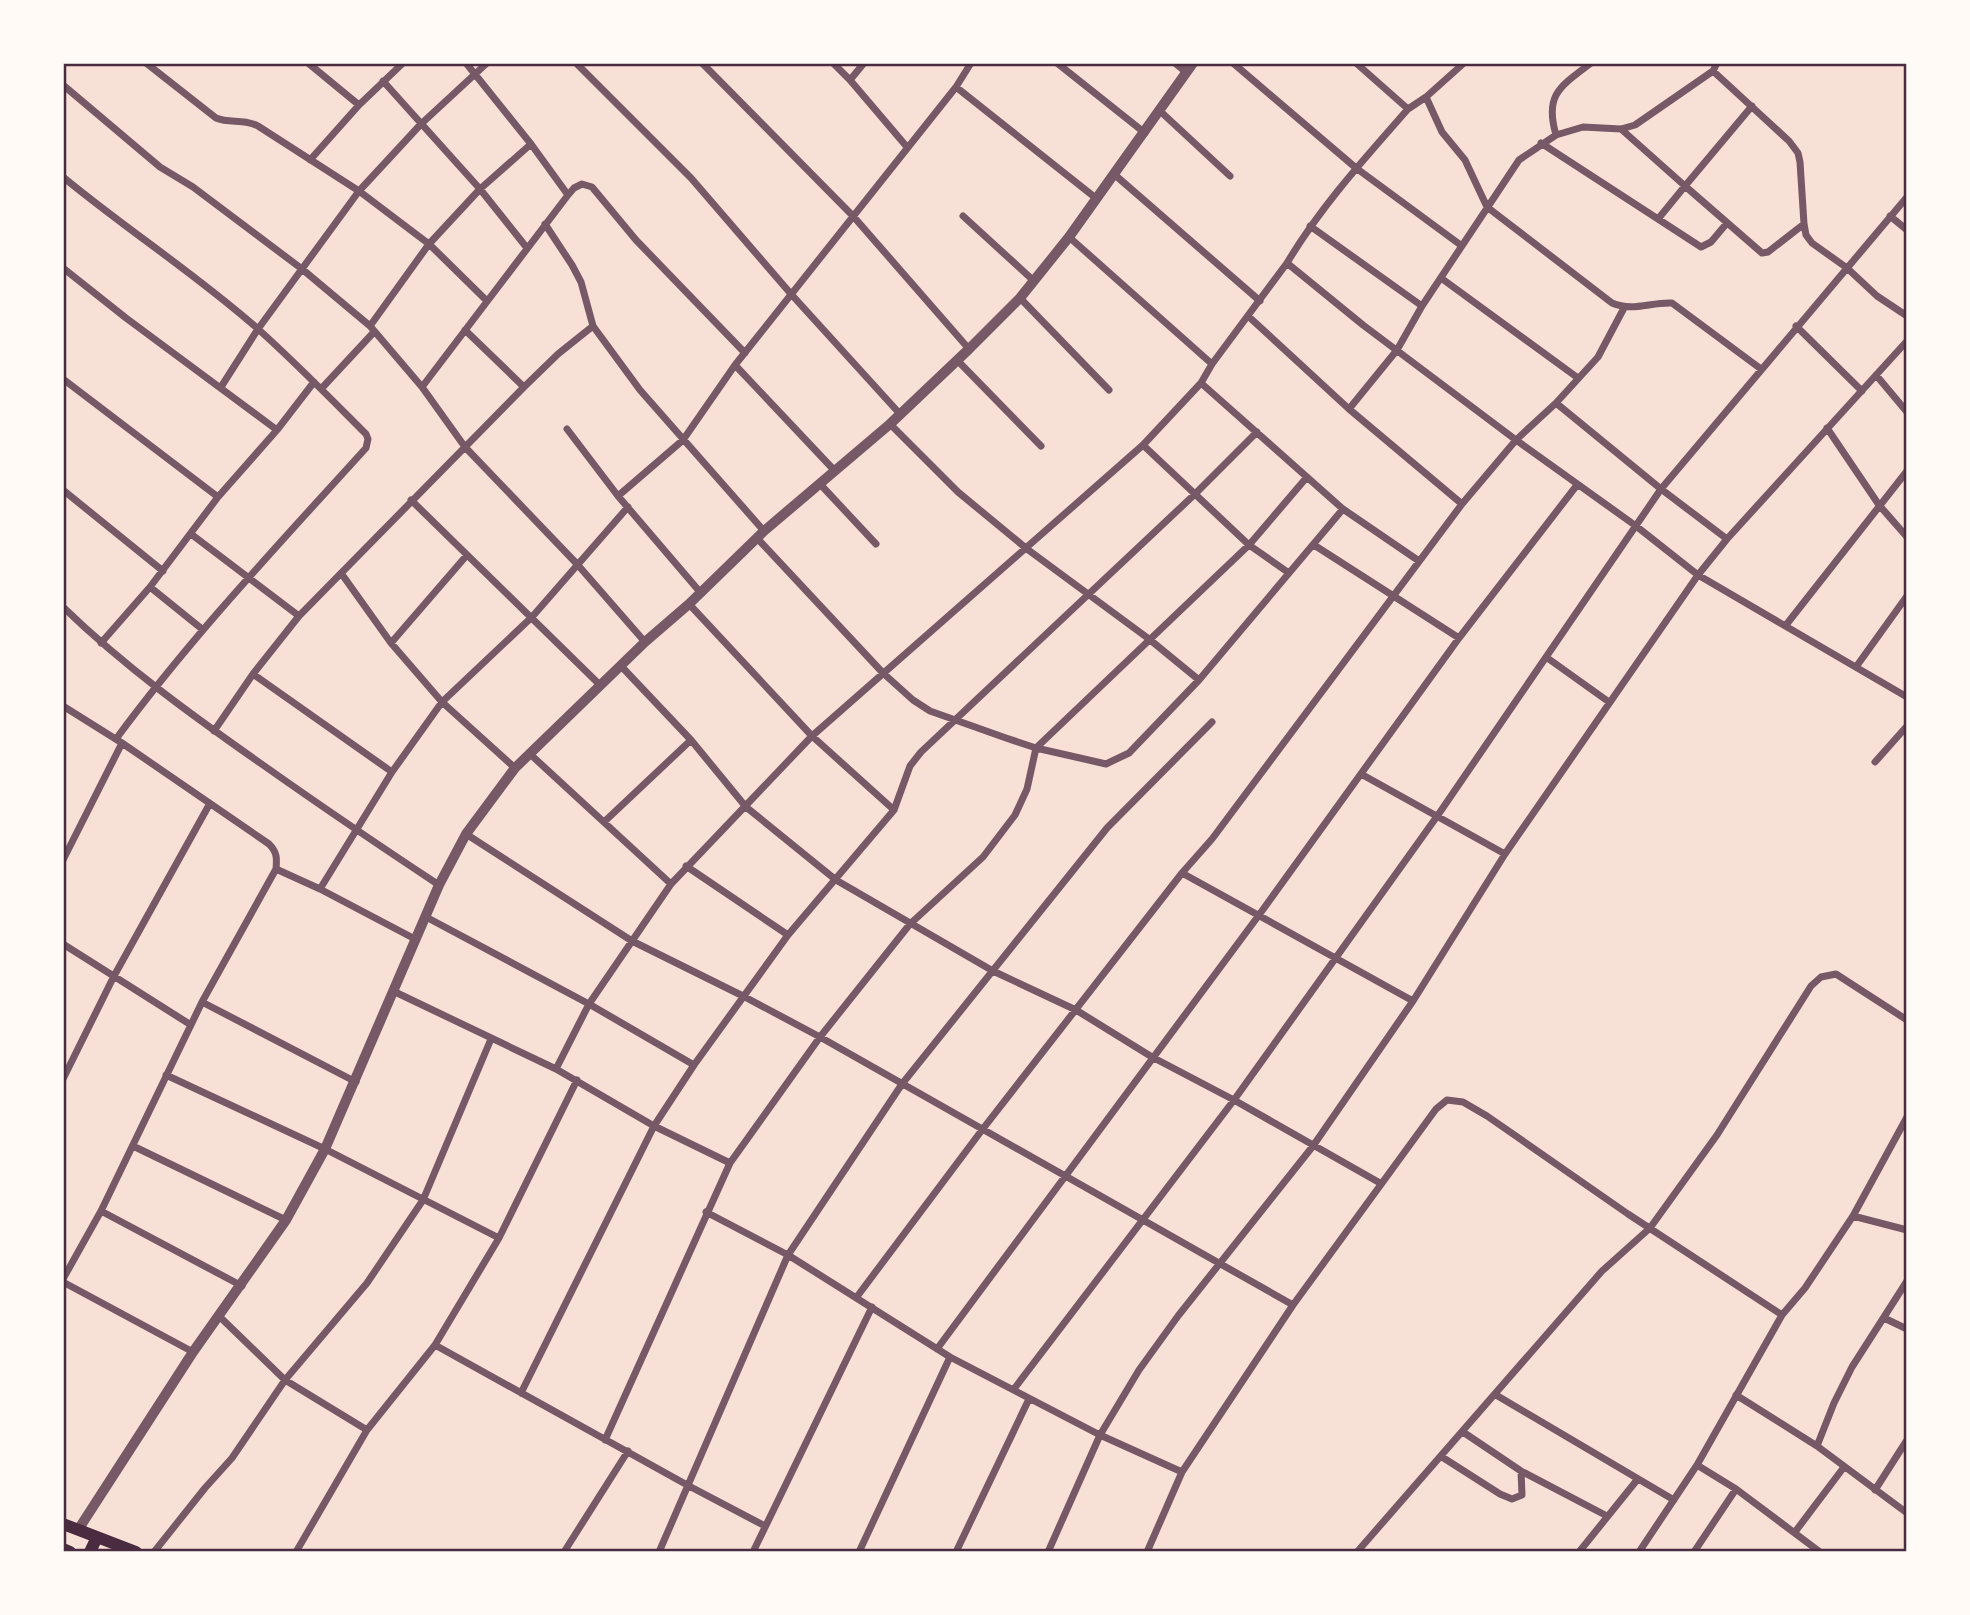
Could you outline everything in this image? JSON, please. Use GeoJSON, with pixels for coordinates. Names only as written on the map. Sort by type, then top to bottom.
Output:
{"type":"FeatureCollection","features":[{"type":"Feature","properties":{"kind":"highway"},"geometry":{"type":"LineString","coordinates":[[63,1524],[136,1552]]}},
{"type":"Feature","properties":{"kind":"highway"},"geometry":{"type":"LineString","coordinates":[[90,1552],[97,1537]]}},
{"type":"Feature","properties":{"kind":"highway"},"geometry":{"type":"LineString","coordinates":[[63,1549],[70,1552]]}},
{"type":"Feature","properties":{"kind":"street"},"geometry":{"type":"LineString","coordinates":[[146,63],[216,118],[225,122],[249,121],[359,191],[429,244],[486,300]]}},
{"type":"Feature","properties":{"kind":"street"},"geometry":{"type":"LineString","coordinates":[[308,63],[359,105]]}},
{"type":"Feature","properties":{"kind":"street"},"geometry":{"type":"LineString","coordinates":[[310,160],[359,105],[403,63]]}},
{"type":"Feature","properties":{"kind":"street"},"geometry":{"type":"LineString","coordinates":[[466,63],[568,195]]}},
{"type":"Feature","properties":{"kind":"street"},"geometry":{"type":"LineString","coordinates":[[221,387],[258,329],[359,191],[421,124],[487,63]]}},
{"type":"Feature","properties":{"kind":"street"},"geometry":{"type":"LineString","coordinates":[[576,63],[691,178],[900,414]]}},
{"type":"Feature","properties":{"kind":"street"},"geometry":{"type":"LineString","coordinates":[[702,63],[853,216],[969,349]]}},
{"type":"Feature","properties":{"kind":"street"},"geometry":{"type":"LineString","coordinates":[[833,63],[906,147]]}},
{"type":"Feature","properties":{"kind":"street"},"geometry":{"type":"LineString","coordinates":[[850,80],[864,63]]}},
{"type":"Feature","properties":{"kind":"street"},"geometry":{"type":"LineString","coordinates":[[618,496],[684,440],[735,365],[956,87],[971,63]]}},
{"type":"Feature","properties":{"kind":"street"},"geometry":{"type":"LineString","coordinates":[[1057,63],[1145,133]]}},
{"type":"Feature","properties":{"kind":"street"},"geometry":{"type":"LineString","coordinates":[[1175,63],[1187,73]]}},
{"type":"Feature","properties":{"kind":"street"},"geometry":{"type":"LineString","coordinates":[[78,1530],[193,1352],[286,1220],[325,1149],[356,1082],[439,885],[466,834],[515,768],[761,534],[890,424],[1020,298],[1097,199],[1193,63]]}},
{"type":"Feature","properties":{"kind":"street"},"geometry":{"type":"LineString","coordinates":[[1233,63],[1356,167],[1462,246]]}},
{"type":"Feature","properties":{"kind":"street"},"geometry":{"type":"LineString","coordinates":[[1356,63],[1408,109]]}},
{"type":"Feature","properties":{"kind":"street"},"geometry":{"type":"LineString","coordinates":[[1556,135],[1550,116],[1552,103],[1560,89],[1591,63]]}},
{"type":"Feature","properties":{"kind":"street"},"geometry":{"type":"LineString","coordinates":[[1349,410],[1397,350],[1422,306],[1519,160],[1556,135],[1583,127],[1621,129],[1635,125],[1713,71],[1717,63]]}},
{"type":"Feature","properties":{"kind":"street"},"geometry":{"type":"LineString","coordinates":[[556,1069],[589,1004],[686,866],[812,736],[1143,445],[1201,383],[1310,226],[1356,167],[1408,109],[1426,97],[1460,64]]}},
{"type":"Feature","properties":{"kind":"street"},"geometry":{"type":"LineString","coordinates":[[1713,71],[1790,141],[1798,153],[1801,162],[1804,224],[1806,235],[1812,243],[1847,268],[1877,296],[1907,316]]}},
{"type":"Feature","properties":{"kind":"street"},"geometry":{"type":"LineString","coordinates":[[383,81],[480,189],[527,248]]}},
{"type":"Feature","properties":{"kind":"street"},"geometry":{"type":"LineString","coordinates":[[63,85],[160,167],[193,187],[302,269],[372,329],[422,387],[465,447],[577,564],[645,642]]}},
{"type":"Feature","properties":{"kind":"street"},"geometry":{"type":"LineString","coordinates":[[956,87],[1097,199]]}},
{"type":"Feature","properties":{"kind":"street"},"geometry":{"type":"LineString","coordinates":[[1426,97],[1442,132],[1465,160],[1487,208],[1612,303],[1624,308],[1661,302],[1672,303],[1761,369]]}},
{"type":"Feature","properties":{"kind":"street"},"geometry":{"type":"LineString","coordinates":[[1658,219],[1752,106]]}},
{"type":"Feature","properties":{"kind":"street"},"geometry":{"type":"LineString","coordinates":[[1160,111],[1230,176]]}},
{"type":"Feature","properties":{"kind":"street"},"geometry":{"type":"LineString","coordinates":[[1621,129],[1762,253],[1768,252],[1804,224]]}},
{"type":"Feature","properties":{"kind":"street"},"geometry":{"type":"LineString","coordinates":[[1541,143],[1701,247],[1711,242],[1727,223]]}},
{"type":"Feature","properties":{"kind":"street"},"geometry":{"type":"LineString","coordinates":[[321,389],[372,329],[429,244],[480,189],[531,145]]}},
{"type":"Feature","properties":{"kind":"street"},"geometry":{"type":"LineString","coordinates":[[1115,174],[1260,300]]}},
{"type":"Feature","properties":{"kind":"street"},"geometry":{"type":"LineString","coordinates":[[63,177],[103,210],[184,268],[258,329],[366,434],[368,443],[202,629],[154,688],[119,741],[63,860]]}},
{"type":"Feature","properties":{"kind":"street"},"geometry":{"type":"LineString","coordinates":[[422,387],[568,195],[582,184],[592,187],[636,240],[745,353]]}},
{"type":"Feature","properties":{"kind":"street"},"geometry":{"type":"LineString","coordinates":[[1014,1389],[1234,1100],[1438,815],[1661,489],[1907,197]]}},
{"type":"Feature","properties":{"kind":"street"},"geometry":{"type":"LineString","coordinates":[[963,216],[1034,281]]}},
{"type":"Feature","properties":{"kind":"street"},"geometry":{"type":"LineString","coordinates":[[1890,216],[1907,230]]}},
{"type":"Feature","properties":{"kind":"street"},"geometry":{"type":"LineString","coordinates":[[545,225],[581,282],[593,326],[631,379],[761,534],[883,673],[913,699],[956,721],[1036,748],[1106,764],[1118,760],[1129,753],[1199,680],[1343,509]]}},
{"type":"Feature","properties":{"kind":"street"},"geometry":{"type":"LineString","coordinates":[[1310,226],[1422,306]]}},
{"type":"Feature","properties":{"kind":"street"},"geometry":{"type":"LineString","coordinates":[[1069,237],[1212,364]]}},
{"type":"Feature","properties":{"kind":"street"},"geometry":{"type":"LineString","coordinates":[[1287,262],[1397,350],[1636,526],[1698,575],[1907,697]]}},
{"type":"Feature","properties":{"kind":"street"},"geometry":{"type":"LineString","coordinates":[[63,268],[278,430]]}},
{"type":"Feature","properties":{"kind":"street"},"geometry":{"type":"LineString","coordinates":[[1441,278],[1578,379]]}},
{"type":"Feature","properties":{"kind":"street"},"geometry":{"type":"LineString","coordinates":[[1020,298],[1109,390]]}},
{"type":"Feature","properties":{"kind":"street"},"geometry":{"type":"LineString","coordinates":[[856,1298],[982,1130],[1182,873],[1212,839],[1462,504],[1516,440],[1556,403],[1598,356],[1624,308]]}},
{"type":"Feature","properties":{"kind":"street"},"geometry":{"type":"LineString","coordinates":[[1248,316],[1349,410],[1462,504]]}},
{"type":"Feature","properties":{"kind":"street"},"geometry":{"type":"LineString","coordinates":[[214,731],[253,674],[299,616],[524,387],[558,354],[593,326]]}},
{"type":"Feature","properties":{"kind":"street"},"geometry":{"type":"LineString","coordinates":[[1796,327],[1862,391]]}},
{"type":"Feature","properties":{"kind":"street"},"geometry":{"type":"LineString","coordinates":[[465,330],[524,387]]}},
{"type":"Feature","properties":{"kind":"street"},"geometry":{"type":"LineString","coordinates":[[1048,1552],[1100,1435],[1139,1370],[1313,1146],[1413,1001],[1505,854],[1698,575],[1727,539],[1907,341]]}},
{"type":"Feature","properties":{"kind":"street"},"geometry":{"type":"LineString","coordinates":[[957,360],[1041,446]]}},
{"type":"Feature","properties":{"kind":"street"},"geometry":{"type":"LineString","coordinates":[[735,365],[834,470]]}},
{"type":"Feature","properties":{"kind":"street"},"geometry":{"type":"LineString","coordinates":[[1876,375],[1907,412]]}},
{"type":"Feature","properties":{"kind":"street"},"geometry":{"type":"LineString","coordinates":[[63,379],[218,497]]}},
{"type":"Feature","properties":{"kind":"street"},"geometry":{"type":"LineString","coordinates":[[101,643],[150,587],[218,497],[278,430],[314,382]]}},
{"type":"Feature","properties":{"kind":"street"},"geometry":{"type":"LineString","coordinates":[[1201,383],[1343,509],[1419,561]]}},
{"type":"Feature","properties":{"kind":"street"},"geometry":{"type":"LineString","coordinates":[[1556,403],[1727,539]]}},
{"type":"Feature","properties":{"kind":"street"},"geometry":{"type":"LineString","coordinates":[[890,424],[958,492],[1027,549],[1149,639],[1199,680]]}},
{"type":"Feature","properties":{"kind":"street"},"geometry":{"type":"LineString","coordinates":[[1827,428],[1880,505],[1907,537]]}},
{"type":"Feature","properties":{"kind":"street"},"geometry":{"type":"LineString","coordinates":[[567,429],[618,496],[700,592]]}},
{"type":"Feature","properties":{"kind":"street"},"geometry":{"type":"LineString","coordinates":[[521,1393],[653,1126],[788,935],[894,810],[910,766],[921,752],[1195,494],[1257,432]]}},
{"type":"Feature","properties":{"kind":"street"},"geometry":{"type":"LineString","coordinates":[[1143,445],[1249,545],[1289,573]]}},
{"type":"Feature","properties":{"kind":"street"},"geometry":{"type":"LineString","coordinates":[[1786,625],[1907,471]]}},
{"type":"Feature","properties":{"kind":"street"},"geometry":{"type":"LineString","coordinates":[[605,1440],[730,1163],[820,1037],[910,924],[983,857],[1015,815],[1027,789],[1036,748],[1249,545],[1307,477]]}},
{"type":"Feature","properties":{"kind":"street"},"geometry":{"type":"LineString","coordinates":[[820,484],[876,544]]}},
{"type":"Feature","properties":{"kind":"street"},"geometry":{"type":"LineString","coordinates":[[937,1349],[1259,915],[1459,638],[1577,485]]}},
{"type":"Feature","properties":{"kind":"street"},"geometry":{"type":"LineString","coordinates":[[63,490],[163,571]]}},
{"type":"Feature","properties":{"kind":"street"},"geometry":{"type":"LineString","coordinates":[[411,500],[600,685]]}},
{"type":"Feature","properties":{"kind":"street"},"geometry":{"type":"LineString","coordinates":[[320,889],[392,772],[442,702],[532,617],[628,507]]}},
{"type":"Feature","properties":{"kind":"street"},"geometry":{"type":"LineString","coordinates":[[191,534],[299,616]]}},
{"type":"Feature","properties":{"kind":"street"},"geometry":{"type":"LineString","coordinates":[[1314,545],[1459,638]]}},
{"type":"Feature","properties":{"kind":"street"},"geometry":{"type":"LineString","coordinates":[[391,643],[467,555]]}},
{"type":"Feature","properties":{"kind":"street"},"geometry":{"type":"LineString","coordinates":[[341,573],[391,643],[442,702],[515,768]]}},
{"type":"Feature","properties":{"kind":"street"},"geometry":{"type":"LineString","coordinates":[[150,587],[202,629]]}},
{"type":"Feature","properties":{"kind":"street"},"geometry":{"type":"LineString","coordinates":[[1856,667],[1907,596]]}},
{"type":"Feature","properties":{"kind":"street"},"geometry":{"type":"LineString","coordinates":[[689,604],[812,736],[894,810]]}},
{"type":"Feature","properties":{"kind":"street"},"geometry":{"type":"LineString","coordinates":[[63,607],[154,688],[439,885]]}},
{"type":"Feature","properties":{"kind":"street"},"geometry":{"type":"LineString","coordinates":[[1546,657],[1609,702]]}},
{"type":"Feature","properties":{"kind":"street"},"geometry":{"type":"LineString","coordinates":[[621,666],[691,740],[746,807],[836,880],[993,971],[1076,1010],[1152,1057],[1380,1183]]}},
{"type":"Feature","properties":{"kind":"street"},"geometry":{"type":"LineString","coordinates":[[253,674],[392,772]]}},
{"type":"Feature","properties":{"kind":"street"},"geometry":{"type":"LineString","coordinates":[[63,706],[119,741],[276,851],[276,869],[202,1002],[102,1211],[63,1280],[193,1352]]}},
{"type":"Feature","properties":{"kind":"street"},"geometry":{"type":"LineString","coordinates":[[659,1552],[788,1255],[902,1083],[1107,828],[1212,722]]}},
{"type":"Feature","properties":{"kind":"street"},"geometry":{"type":"LineString","coordinates":[[1875,762],[1907,726]]}},
{"type":"Feature","properties":{"kind":"street"},"geometry":{"type":"LineString","coordinates":[[604,822],[691,740]]}},
{"type":"Feature","properties":{"kind":"street"},"geometry":{"type":"LineString","coordinates":[[530,754],[671,884]]}},
{"type":"Feature","properties":{"kind":"street"},"geometry":{"type":"LineString","coordinates":[[1361,774],[1505,854]]}},
{"type":"Feature","properties":{"kind":"street"},"geometry":{"type":"LineString","coordinates":[[63,1079],[114,976],[209,805]]}},
{"type":"Feature","properties":{"kind":"street"},"geometry":{"type":"LineString","coordinates":[[466,834],[632,942],[820,1037],[1293,1305]]}},
{"type":"Feature","properties":{"kind":"street"},"geometry":{"type":"LineString","coordinates":[[686,866],[788,935]]}},
{"type":"Feature","properties":{"kind":"street"},"geometry":{"type":"LineString","coordinates":[[276,869],[415,939]]}},
{"type":"Feature","properties":{"kind":"street"},"geometry":{"type":"LineString","coordinates":[[1182,873],[1413,1001]]}},
{"type":"Feature","properties":{"kind":"street"},"geometry":{"type":"LineString","coordinates":[[426,917],[589,1004],[694,1065]]}},
{"type":"Feature","properties":{"kind":"street"},"geometry":{"type":"LineString","coordinates":[[63,944],[191,1025]]}},
{"type":"Feature","properties":{"kind":"street"},"geometry":{"type":"LineString","coordinates":[[1357,1552],[1602,1271],[1650,1228],[1717,1135],[1811,986],[1821,977],[1836,974],[1843,976],[1907,1020]]}},
{"type":"Feature","properties":{"kind":"street"},"geometry":{"type":"LineString","coordinates":[[393,991],[556,1069],[653,1126],[730,1163]]}},
{"type":"Feature","properties":{"kind":"street"},"geometry":{"type":"LineString","coordinates":[[202,1002],[356,1082]]}},
{"type":"Feature","properties":{"kind":"street"},"geometry":{"type":"LineString","coordinates":[[154,1552],[232,1458],[285,1380],[367,1283],[423,1200],[491,1039]]}},
{"type":"Feature","properties":{"kind":"street"},"geometry":{"type":"LineString","coordinates":[[166,1075],[325,1149],[499,1238]]}},
{"type":"Feature","properties":{"kind":"street"},"geometry":{"type":"LineString","coordinates":[[296,1552],[367,1430],[435,1345],[499,1238],[577,1080]]}},
{"type":"Feature","properties":{"kind":"street"},"geometry":{"type":"LineString","coordinates":[[1147,1552],[1182,1472],[1293,1305],[1380,1183],[1436,1109],[1447,1100],[1464,1102],[1782,1315]]}},
{"type":"Feature","properties":{"kind":"street"},"geometry":{"type":"LineString","coordinates":[[1639,1552],[1697,1465],[1782,1315],[1805,1288],[1853,1216],[1907,1117]]}},
{"type":"Feature","properties":{"kind":"street"},"geometry":{"type":"LineString","coordinates":[[1898,1133],[1907,1137]]}},
{"type":"Feature","properties":{"kind":"street"},"geometry":{"type":"LineString","coordinates":[[134,1146],[286,1220]]}},
{"type":"Feature","properties":{"kind":"street"},"geometry":{"type":"LineString","coordinates":[[102,1211],[242,1286]]}},
{"type":"Feature","properties":{"kind":"street"},"geometry":{"type":"LineString","coordinates":[[706,1212],[788,1255],[950,1357],[1100,1435],[1182,1472]]}},
{"type":"Feature","properties":{"kind":"street"},"geometry":{"type":"LineString","coordinates":[[1853,1216],[1907,1230]]}},
{"type":"Feature","properties":{"kind":"street"},"geometry":{"type":"LineString","coordinates":[[1817,1446],[1852,1367],[1907,1281]]}},
{"type":"Feature","properties":{"kind":"street"},"geometry":{"type":"LineString","coordinates":[[753,1552],[872,1307]]}},
{"type":"Feature","properties":{"kind":"street"},"geometry":{"type":"LineString","coordinates":[[220,1317],[285,1380],[367,1430]]}},
{"type":"Feature","properties":{"kind":"street"},"geometry":{"type":"LineString","coordinates":[[1884,1318],[1907,1329]]}},
{"type":"Feature","properties":{"kind":"street"},"geometry":{"type":"LineString","coordinates":[[435,1345],[765,1526]]}},
{"type":"Feature","properties":{"kind":"street"},"geometry":{"type":"LineString","coordinates":[[859,1552],[950,1357]]}},
{"type":"Feature","properties":{"kind":"street"},"geometry":{"type":"LineString","coordinates":[[1496,1395],[1674,1500]]}},
{"type":"Feature","properties":{"kind":"street"},"geometry":{"type":"LineString","coordinates":[[1736,1395],[1817,1446],[1907,1513]]}},
{"type":"Feature","properties":{"kind":"street"},"geometry":{"type":"LineString","coordinates":[[956,1552],[1029,1399]]}},
{"type":"Feature","properties":{"kind":"street"},"geometry":{"type":"LineString","coordinates":[[1463,1432],[1521,1471],[1607,1516]]}},
{"type":"Feature","properties":{"kind":"street"},"geometry":{"type":"LineString","coordinates":[[1875,1490],[1906,1442]]}},
{"type":"Feature","properties":{"kind":"street"},"geometry":{"type":"LineString","coordinates":[[564,1552],[628,1451]]}},
{"type":"Feature","properties":{"kind":"street"},"geometry":{"type":"LineString","coordinates":[[1442,1457],[1500,1494],[1513,1499],[1522,1495],[1521,1471]]}},
{"type":"Feature","properties":{"kind":"street"},"geometry":{"type":"LineString","coordinates":[[1697,1465],[1736,1489],[1820,1552]]}},
{"type":"Feature","properties":{"kind":"street"},"geometry":{"type":"LineString","coordinates":[[1795,1532],[1844,1467]]}},
{"type":"Feature","properties":{"kind":"street"},"geometry":{"type":"LineString","coordinates":[[1579,1552],[1637,1480]]}},
{"type":"Feature","properties":{"kind":"street"},"geometry":{"type":"LineString","coordinates":[[1694,1552],[1736,1489]]}}]}
